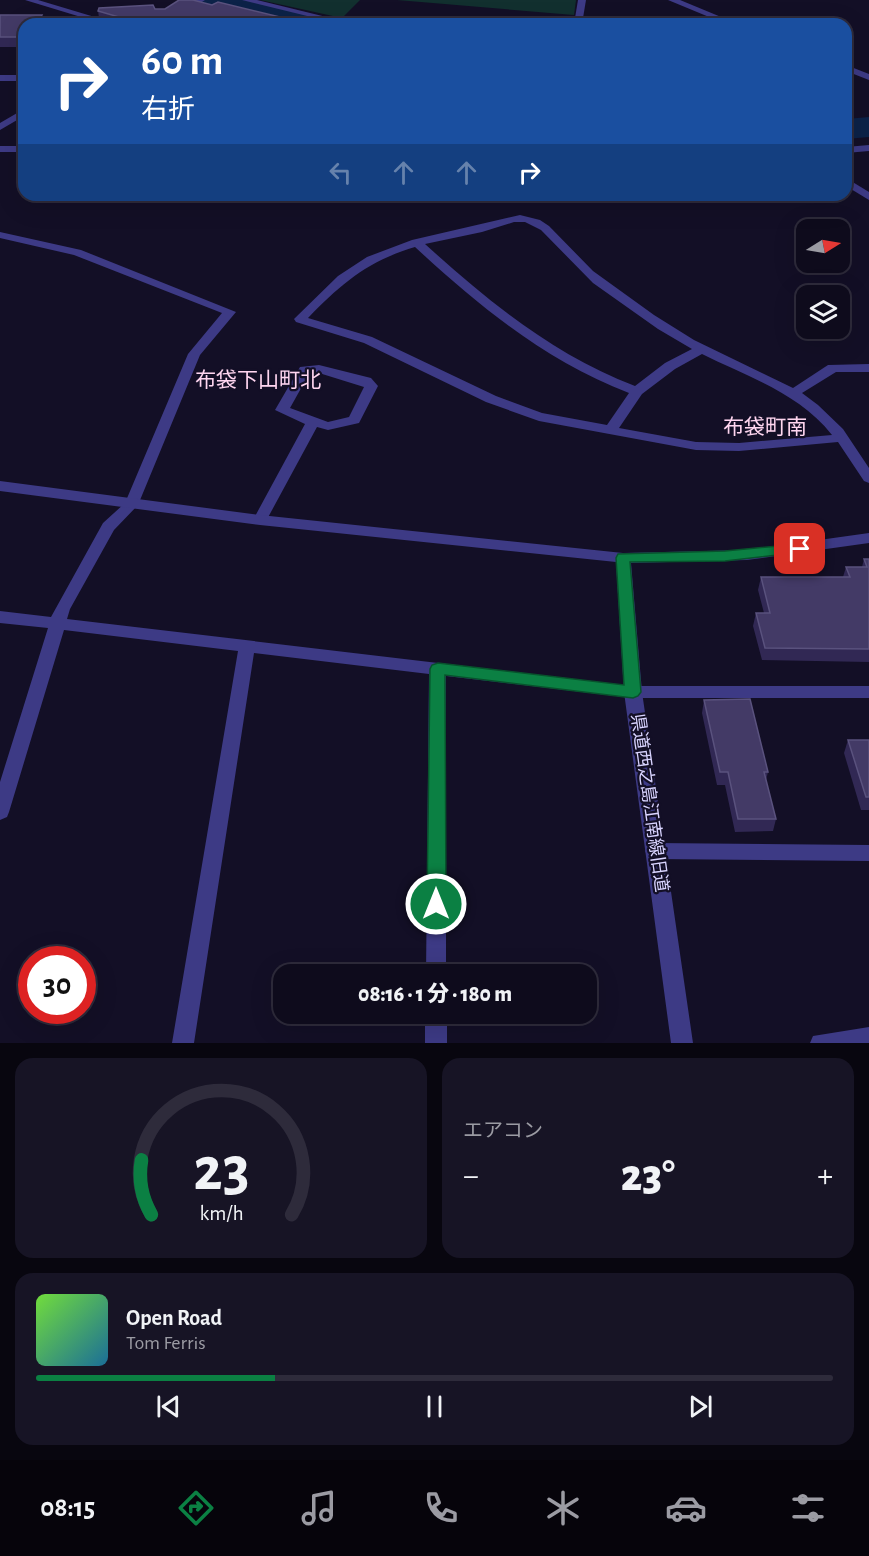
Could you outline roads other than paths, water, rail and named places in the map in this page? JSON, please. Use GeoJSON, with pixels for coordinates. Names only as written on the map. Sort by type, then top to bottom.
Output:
{"type":"FeatureCollection","features":[{"type":"Feature","properties":{"kind":"street"},"geometry":{"type":"LineString","coordinates":[[29,0],[93,18]]}},
{"type":"Feature","properties":{"kind":"street"},"geometry":{"type":"LineString","coordinates":[[181,0],[198,2]]}},
{"type":"Feature","properties":{"kind":"street"},"geometry":{"type":"LineString","coordinates":[[246,0],[325,18]]}},
{"type":"Feature","properties":{"kind":"street"},"geometry":{"type":"LineString","coordinates":[[579,18],[582,0]]}},
{"type":"Feature","properties":{"kind":"street"},"geometry":{"type":"LineString","coordinates":[[672,0],[718,18]]}},
{"type":"Feature","properties":{"kind":"street"},"geometry":{"type":"LineString","coordinates":[[171,18],[198,2]]}},
{"type":"Feature","properties":{"kind":"street"},"geometry":{"type":"LineString","coordinates":[[852,70],[866,76]]}},
{"type":"Feature","properties":{"kind":"street"},"geometry":{"type":"LineString","coordinates":[[0,78],[18,78]]}},
{"type":"Feature","properties":{"kind":"street"},"geometry":{"type":"LineString","coordinates":[[0,127],[18,116]]}},
{"type":"Feature","properties":{"kind":"street"},"geometry":{"type":"LineString","coordinates":[[852,149],[869,148]]}},
{"type":"Feature","properties":{"kind":"street"},"geometry":{"type":"LineString","coordinates":[[0,149],[18,149]]}},
{"type":"Feature","properties":{"kind":"street"},"geometry":{"type":"LineString","coordinates":[[852,185],[869,197]]}},
{"type":"Feature","properties":{"kind":"street"},"geometry":{"type":"LineString","coordinates":[[841,438],[715,447],[670,443],[609,431],[515,410],[368,340],[300,319],[333,286],[357,268],[379,256],[416,243],[519,218],[530,219],[559,240],[583,270],[651,319],[701,349],[792,393],[827,420],[841,438],[869,478]]}},
{"type":"Feature","properties":{"kind":"street"},"geometry":{"type":"LineString","coordinates":[[0,235],[77,252],[230,312],[194,354],[131,505],[108,527],[62,609],[0,812]]}},
{"type":"Feature","properties":{"kind":"street"},"geometry":{"type":"LineString","coordinates":[[416,243],[461,284],[549,350],[593,374],[637,391]]}},
{"type":"Feature","properties":{"kind":"street"},"geometry":{"type":"LineString","coordinates":[[609,431],[637,391],[670,366],[701,349]]}},
{"type":"Feature","properties":{"kind":"street"},"geometry":{"type":"LineString","coordinates":[[792,393],[833,368],[869,368]]}},
{"type":"Feature","properties":{"kind":"street"},"geometry":{"type":"LineString","coordinates":[[319,369],[366,381],[370,386],[354,420],[328,426],[313,422],[282,410],[305,370],[319,369]]}},
{"type":"Feature","properties":{"kind":"street"},"geometry":{"type":"LineString","coordinates":[[260,520],[313,422]]}},
{"type":"Feature","properties":{"kind":"street"},"geometry":{"type":"LineString","coordinates":[[0,486],[131,505],[260,520],[623,558],[747,555],[869,538]]}},
{"type":"Feature","properties":{"kind":"street","name":"県道西之島江南線旧道"},"geometry":{"type":"LineString","coordinates":[[623,558],[633,692],[682,1043]]}},
{"type":"Feature","properties":{"kind":"street"},"geometry":{"type":"LineString","coordinates":[[0,617],[633,692],[869,692]]}},
{"type":"Feature","properties":{"kind":"street"},"geometry":{"type":"LineString","coordinates":[[183,1043],[247,646]]}},
{"type":"Feature","properties":{"kind":"street"},"geometry":{"type":"LineString","coordinates":[[436,964],[438,669]]}},
{"type":"Feature","properties":{"kind":"street"},"geometry":{"type":"LineString","coordinates":[[655,851],[869,853]]}},
{"type":"Feature","properties":{"kind":"street"},"geometry":{"type":"LineString","coordinates":[[436,1024],[436,1043]]}},
{"type":"Feature","properties":{"kind":"street"},"geometry":{"type":"LineString","coordinates":[[821,1043],[869,1037]]}},
{"type":"Feature","properties":{"kind":"waterway"},"geometry":{"type":"LineString","coordinates":[[210,0],[286,18]]}},
{"type":"Feature","properties":{"kind":"waterway"},"geometry":{"type":"LineString","coordinates":[[852,128],[869,127]]}},
{"type":"Feature","properties":{"kind":"district","name":"布袋下山町北"},"geometry":{"type":"Point","coordinates":[258,380]}},
{"type":"Feature","properties":{"kind":"district","name":"布袋町南"},"geometry":{"type":"Point","coordinates":[765,427]}}]}
